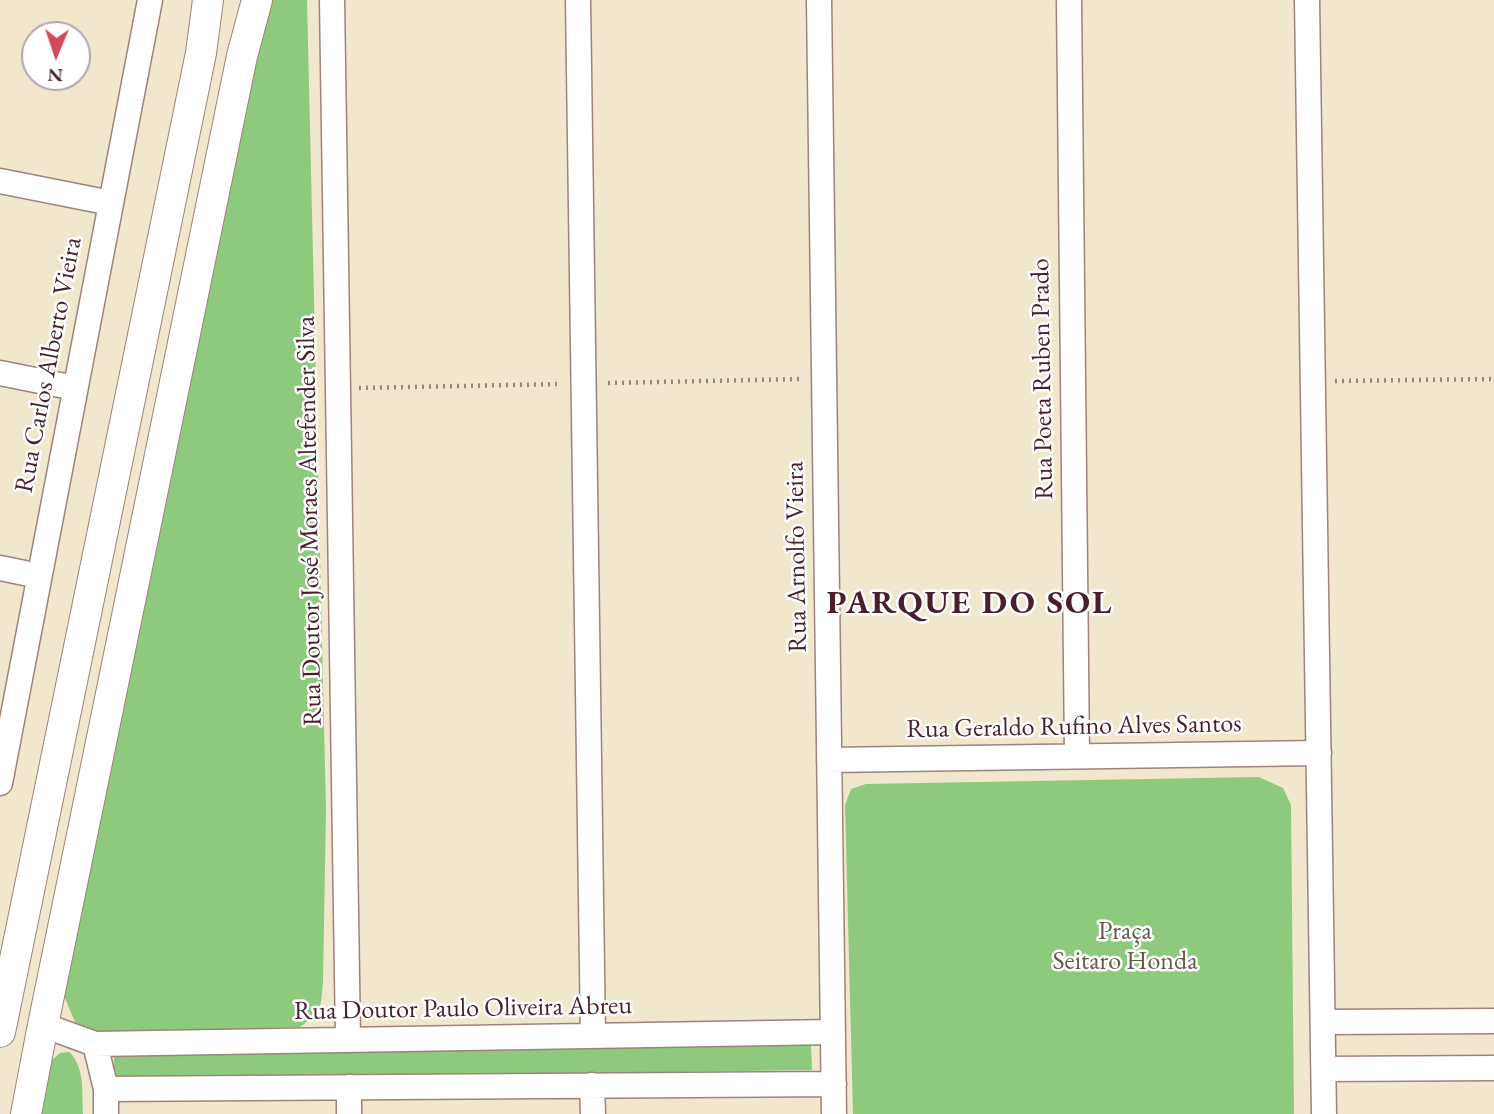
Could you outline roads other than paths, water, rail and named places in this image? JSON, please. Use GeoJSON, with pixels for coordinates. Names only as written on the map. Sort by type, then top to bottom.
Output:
{"type":"FeatureCollection","features":[{"type":"Feature","properties":{"kind":"street","name":"Rua Carlos Alberto Vieira"},"geometry":{"type":"LineString","coordinates":[[0,783],[2,756],[40,576],[150,0]]}},
{"type":"Feature","properties":{"kind":"street"},"geometry":{"type":"LineString","coordinates":[[0,1032],[8,950],[201,53],[208,0]]}},
{"type":"Feature","properties":{"kind":"street"},"geometry":{"type":"LineString","coordinates":[[26,1114],[237,84],[257,0]]}},
{"type":"Feature","properties":{"kind":"street","name":"Rua Doutor José Moraes Altefender Silva"},"geometry":{"type":"LineString","coordinates":[[332,0],[348,1040]]}},
{"type":"Feature","properties":{"kind":"street"},"geometry":{"type":"LineString","coordinates":[[578,0],[593,1036]]}},
{"type":"Feature","properties":{"kind":"street","name":"Rua Arnolfo Vieira"},"geometry":{"type":"LineString","coordinates":[[818,0],[834,1114]]}},
{"type":"Feature","properties":{"kind":"street","name":"Rua Poeta Ruben Prado"},"geometry":{"type":"LineString","coordinates":[[1069,0],[1077,756]]}},
{"type":"Feature","properties":{"kind":"street"},"geometry":{"type":"LineString","coordinates":[[1307,0],[1324,1114]]}},
{"type":"Feature","properties":{"kind":"street"},"geometry":{"type":"LineString","coordinates":[[0,181],[111,203]]}},
{"type":"Feature","properties":{"kind":"street"},"geometry":{"type":"LineString","coordinates":[[0,373],[75,388]]}},
{"type":"Feature","properties":{"kind":"street"},"geometry":{"type":"LineString","coordinates":[[0,568],[40,576]]}},
{"type":"Feature","properties":{"kind":"street","name":"Rua Geraldo Rufino Alves Santos"},"geometry":{"type":"LineString","coordinates":[[830,760],[1319,753]]}},
{"type":"Feature","properties":{"kind":"street"},"geometry":{"type":"LineString","coordinates":[[1323,1022],[1494,1021]]}},
{"type":"Feature","properties":{"kind":"street"},"geometry":{"type":"LineString","coordinates":[[43,1025],[95,1044],[106,1089],[106,1114]]}},
{"type":"Feature","properties":{"kind":"street","name":"Rua Doutor Paulo Oliveira Abreu"},"geometry":{"type":"LineString","coordinates":[[95,1044],[833,1032]]}},
{"type":"Feature","properties":{"kind":"street"},"geometry":{"type":"LineString","coordinates":[[1324,1069],[1494,1068]]}},
{"type":"Feature","properties":{"kind":"street"},"geometry":{"type":"LineString","coordinates":[[106,1089],[834,1084]]}},
{"type":"Feature","properties":{"kind":"street"},"geometry":{"type":"LineString","coordinates":[[592,1086],[593,1114]]}},
{"type":"Feature","properties":{"kind":"street"},"geometry":{"type":"LineString","coordinates":[[349,1087],[349,1114]]}},
{"type":"Feature","properties":{"kind":"district","name":"PARQUE DO SOL"},"geometry":{"type":"Point","coordinates":[970,604]}},
{"type":"Feature","properties":{"kind":"park label","name":"Praça Seitaro Honda"},"geometry":{"type":"Point","coordinates":[1125,947]}}]}
